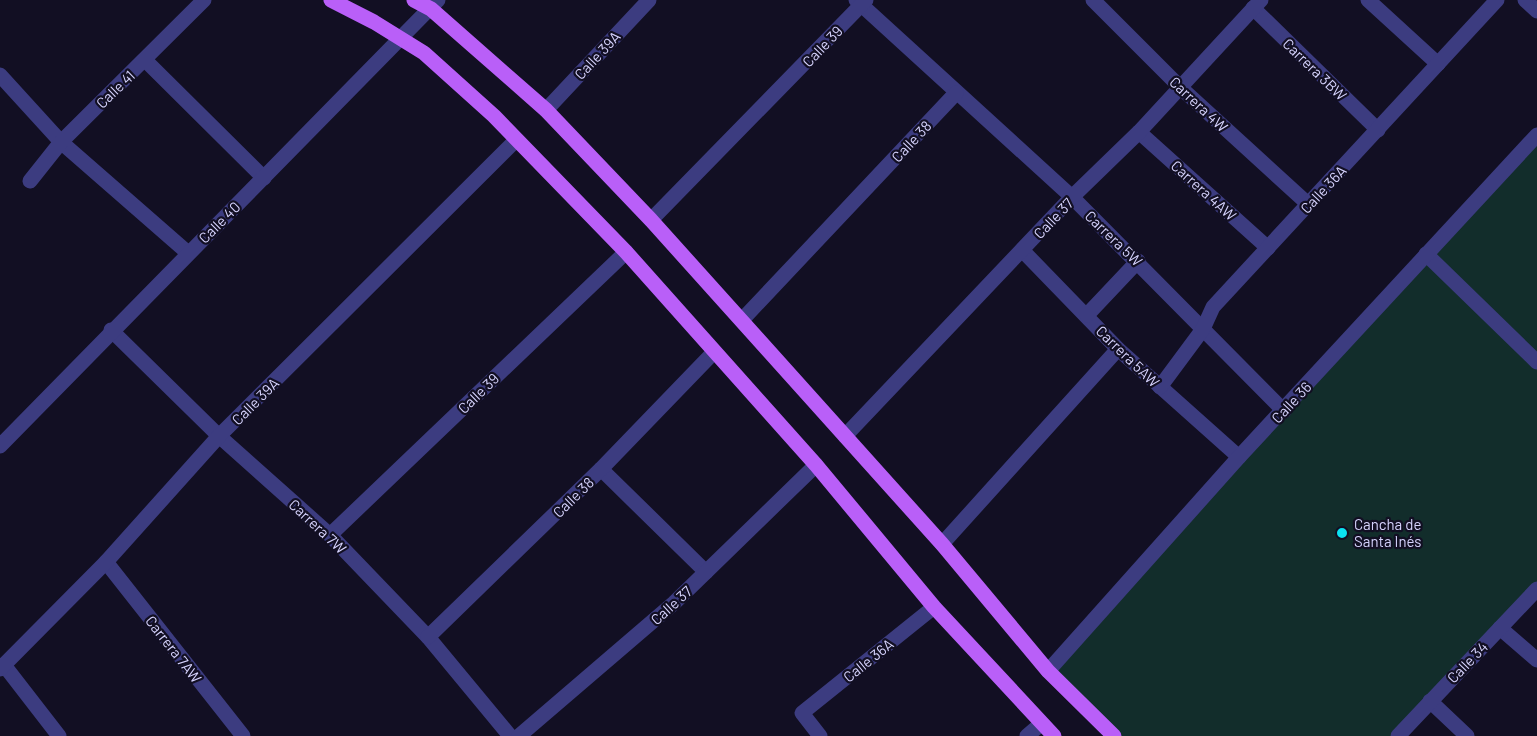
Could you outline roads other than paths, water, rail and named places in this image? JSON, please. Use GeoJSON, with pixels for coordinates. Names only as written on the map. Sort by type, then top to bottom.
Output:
{"type":"FeatureCollection","features":[{"type":"Feature","properties":{"kind":"main road"},"geometry":{"type":"LineString","coordinates":[[331,0],[424,53],[516,140],[626,252],[816,465],[934,607],[1054,736]]}},
{"type":"Feature","properties":{"kind":"main road"},"geometry":{"type":"LineString","coordinates":[[414,0],[434,4],[546,110],[651,220],[942,544],[1048,671],[1114,736]]}},
{"type":"Feature","properties":{"kind":"street","name":"Calle 41"},"geometry":{"type":"LineString","coordinates":[[30,181],[61,142],[204,0]]}},
{"type":"Feature","properties":{"kind":"street","name":"Calle 39A"},"geometry":{"type":"LineString","coordinates":[[546,110],[649,0]]}},
{"type":"Feature","properties":{"kind":"street"},"geometry":{"type":"LineString","coordinates":[[1368,0],[1438,64]]}},
{"type":"Feature","properties":{"kind":"street","name":"Calle 36A"},"geometry":{"type":"LineString","coordinates":[[1160,387],[1203,329],[1213,308],[1497,0]]}},
{"type":"Feature","properties":{"kind":"street"},"geometry":{"type":"LineString","coordinates":[[1525,0],[1537,11]]}},
{"type":"Feature","properties":{"kind":"street","name":"Carrera 4W"},"geometry":{"type":"LineString","coordinates":[[1095,1],[1181,88],[1308,204]]}},
{"type":"Feature","properties":{"kind":"street","name":"Carrera 5W"},"geometry":{"type":"LineString","coordinates":[[861,2],[956,93],[1072,197],[1138,261],[1284,411]]}},
{"type":"Feature","properties":{"kind":"street","name":"Calle 39"},"geometry":{"type":"LineString","coordinates":[[651,220],[861,2]]}},
{"type":"Feature","properties":{"kind":"street","name":"Calle 40"},"geometry":{"type":"LineString","coordinates":[[0,446],[111,330],[402,39],[434,4]]}},
{"type":"Feature","properties":{"kind":"street","name":"Calle 37"},"geometry":{"type":"LineString","coordinates":[[845,436],[1072,197],[1181,88],[1257,4]]}},
{"type":"Feature","properties":{"kind":"street","name":"Carrera 3BW"},"geometry":{"type":"LineString","coordinates":[[1257,4],[1378,130]]}},
{"type":"Feature","properties":{"kind":"street"},"geometry":{"type":"LineString","coordinates":[[145,60],[264,177]]}},
{"type":"Feature","properties":{"kind":"street"},"geometry":{"type":"LineString","coordinates":[[0,75],[61,142],[188,253]]}},
{"type":"Feature","properties":{"kind":"street","name":"Calle 38"},"geometry":{"type":"LineString","coordinates":[[742,320],[956,93]]}},
{"type":"Feature","properties":{"kind":"street","name":"Carrera 4AW"},"geometry":{"type":"LineString","coordinates":[[1139,132],[1268,248]]}},
{"type":"Feature","properties":{"kind":"street","name":"Calle 36"},"geometry":{"type":"LineString","coordinates":[[1048,671],[1239,457],[1537,135]]}},
{"type":"Feature","properties":{"kind":"street","name":"Calle 39A"},"geometry":{"type":"LineString","coordinates":[[2,667],[106,562],[219,436],[516,140]]}},
{"type":"Feature","properties":{"kind":"street","name":"Carrera 5AW"},"geometry":{"type":"LineString","coordinates":[[1022,250],[1118,349],[1239,457]]}},
{"type":"Feature","properties":{"kind":"street","name":"Calle 39"},"geometry":{"type":"LineString","coordinates":[[330,535],[626,252]]}},
{"type":"Feature","properties":{"kind":"street"},"geometry":{"type":"LineString","coordinates":[[1426,254],[1537,362]]}},
{"type":"Feature","properties":{"kind":"street"},"geometry":{"type":"LineString","coordinates":[[1087,315],[1138,261]]}},
{"type":"Feature","properties":{"kind":"street","name":"Carrera 7W"},"geometry":{"type":"LineString","coordinates":[[111,330],[219,436],[330,535],[428,637],[510,736]]}},
{"type":"Feature","properties":{"kind":"street"},"geometry":{"type":"LineString","coordinates":[[942,544],[1118,349]]}},
{"type":"Feature","properties":{"kind":"street","name":"Calle 38"},"geometry":{"type":"LineString","coordinates":[[428,637],[601,469],[714,352]]}},
{"type":"Feature","properties":{"kind":"street","name":"Calle 37"},"geometry":{"type":"LineString","coordinates":[[519,736],[706,572],[816,465]]}},
{"type":"Feature","properties":{"kind":"street"},"geometry":{"type":"LineString","coordinates":[[601,469],[706,572]]}},
{"type":"Feature","properties":{"kind":"street","name":"Carrera 7AW"},"geometry":{"type":"LineString","coordinates":[[106,562],[243,736]]}},
{"type":"Feature","properties":{"kind":"street","name":"Calle 34"},"geometry":{"type":"LineString","coordinates":[[1398,736],[1537,590]]}},
{"type":"Feature","properties":{"kind":"street","name":"Calle 36A"},"geometry":{"type":"LineString","coordinates":[[820,736],[802,713],[934,607]]}},
{"type":"Feature","properties":{"kind":"street"},"geometry":{"type":"LineString","coordinates":[[1500,628],[1537,660]]}},
{"type":"Feature","properties":{"kind":"street"},"geometry":{"type":"LineString","coordinates":[[2,667],[59,736]]}},
{"type":"Feature","properties":{"kind":"street"},"geometry":{"type":"LineString","coordinates":[[1430,701],[1467,736]]}},
{"type":"Feature","properties":{"kind":"street"},"geometry":{"type":"LineString","coordinates":[[1027,736],[1041,724]]}},
{"type":"Feature","properties":{"kind":"place","name":"Cancha de Santa Inés"},"geometry":{"type":"Point","coordinates":[1342,533]}}]}
